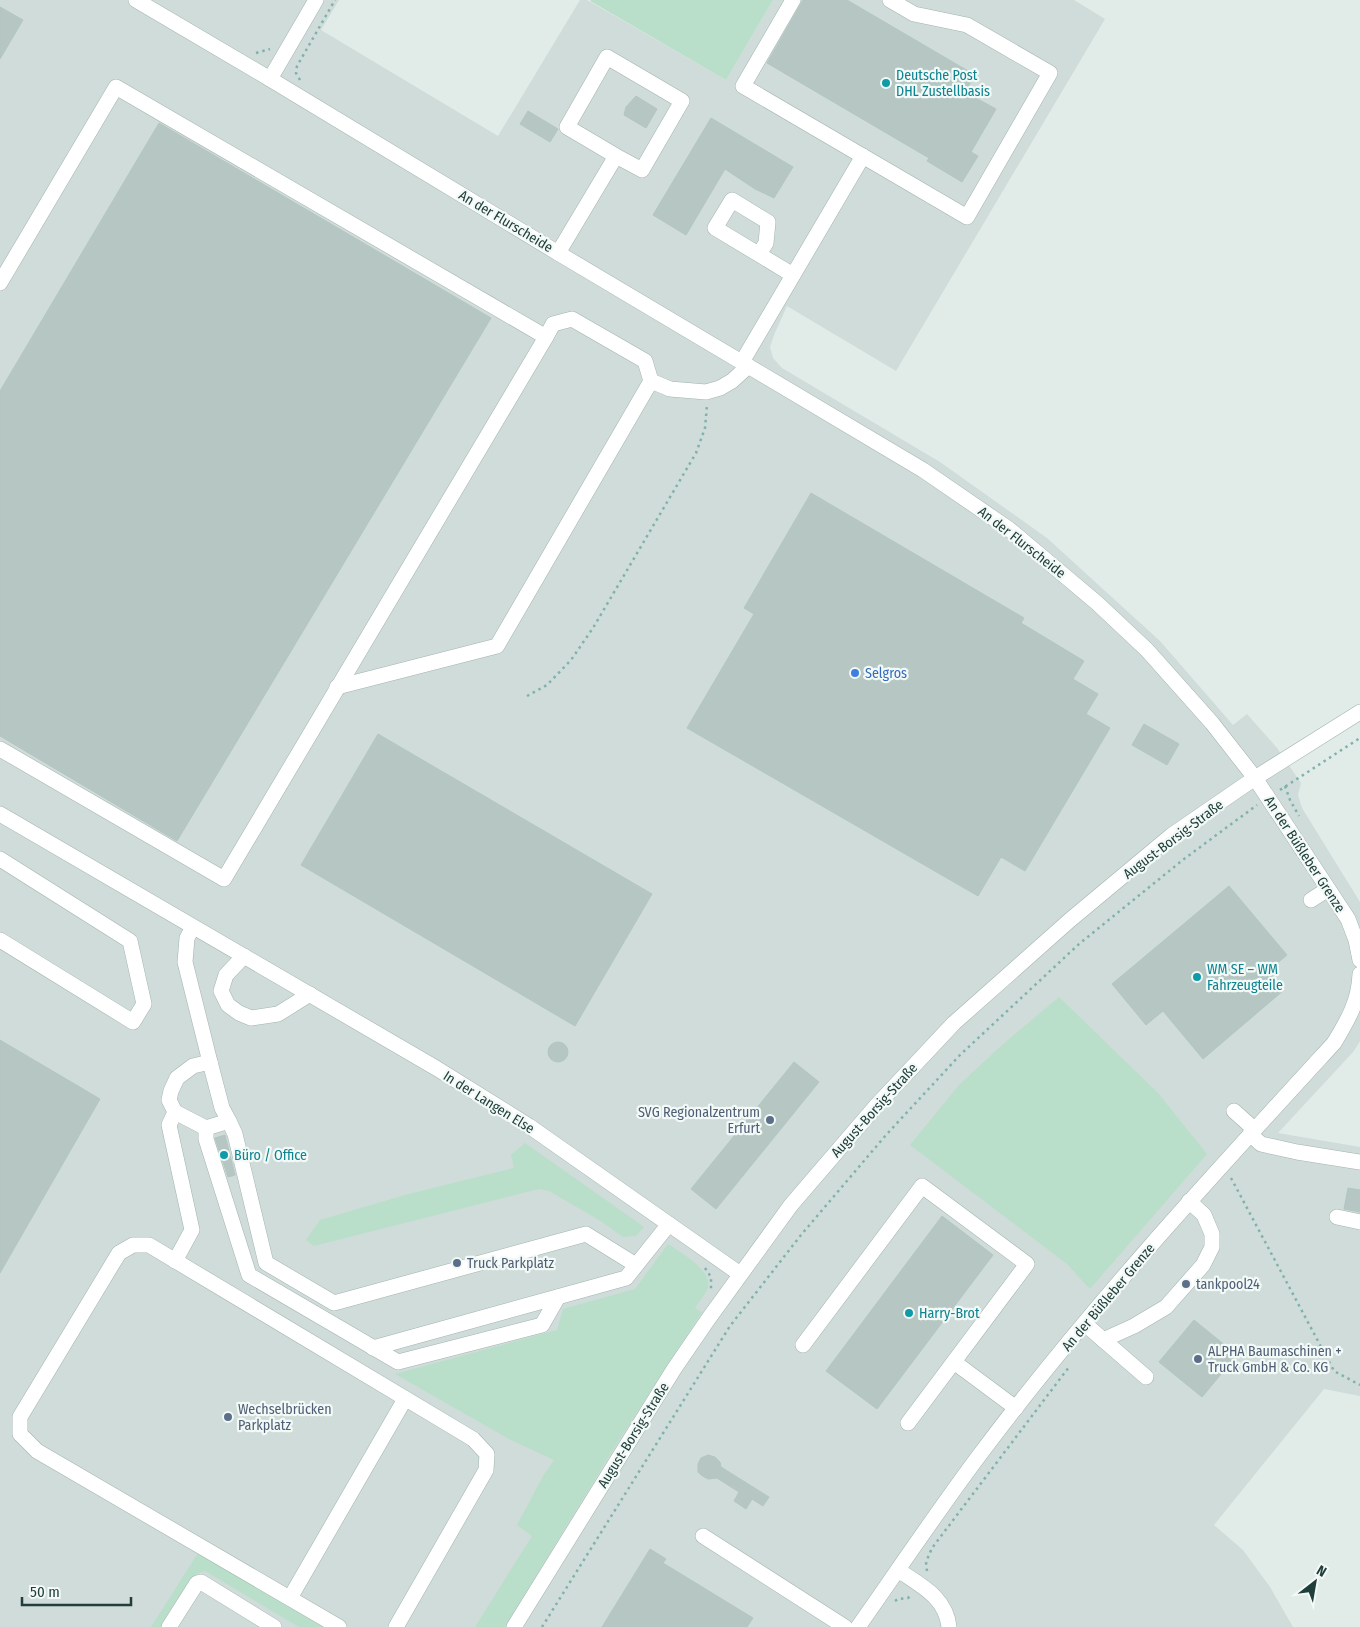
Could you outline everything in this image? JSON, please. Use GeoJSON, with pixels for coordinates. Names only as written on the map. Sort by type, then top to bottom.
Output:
{"type":"FeatureCollection","features":[{"type":"Feature","properties":{"kind":"street","name":"An der Flurscheide"},"geometry":{"type":"LineString","coordinates":[[136,0],[270,78],[558,253],[923,470],[1009,530],[1097,603],[1147,650],[1212,723],[1256,778]]}},
{"type":"Feature","properties":{"kind":"street"},"geometry":{"type":"LineString","coordinates":[[270,78],[316,0]]}},
{"type":"Feature","properties":{"kind":"street"},"geometry":{"type":"LineString","coordinates":[[794,0],[743,86],[967,217],[1050,73],[968,25],[914,14],[890,0]]}},
{"type":"Feature","properties":{"kind":"street"},"geometry":{"type":"LineString","coordinates":[[607,57],[682,101],[642,170],[616,156],[567,127],[607,57]]}},
{"type":"Feature","properties":{"kind":"street"},"geometry":{"type":"LineString","coordinates":[[0,283],[116,87],[546,337]]}},
{"type":"Feature","properties":{"kind":"street"},"geometry":{"type":"LineString","coordinates":[[558,253],[616,156]]}},
{"type":"Feature","properties":{"kind":"street"},"geometry":{"type":"LineString","coordinates":[[0,749],[224,879],[553,324],[572,319],[644,361],[651,381],[670,390],[706,392],[720,388],[744,370],[745,364],[793,275],[863,156]]}},
{"type":"Feature","properties":{"kind":"street"},"geometry":{"type":"LineString","coordinates":[[759,254],[793,275]]}},
{"type":"Feature","properties":{"kind":"street"},"geometry":{"type":"LineString","coordinates":[[337,687],[497,646],[651,381]]}},
{"type":"Feature","properties":{"kind":"street","name":"August-Borsig-Straße"},"geometry":{"type":"LineString","coordinates":[[514,1627],[674,1369],[712,1313],[791,1205],[876,1106],[954,1023],[1070,920],[1172,835],[1256,778],[1360,712]]}},
{"type":"Feature","properties":{"kind":"street","name":"An der Büßleber Grenze"},"geometry":{"type":"LineString","coordinates":[[1256,778],[1348,919],[1356,940],[1360,960]]}},
{"type":"Feature","properties":{"kind":"street","name":"In der Langen Else"},"geometry":{"type":"LineString","coordinates":[[0,814],[436,1068],[529,1126],[740,1274]]}},
{"type":"Feature","properties":{"kind":"street"},"geometry":{"type":"LineString","coordinates":[[0,859],[130,941],[144,1004],[133,1022],[0,940]]}},
{"type":"Feature","properties":{"kind":"street"},"geometry":{"type":"LineString","coordinates":[[1311,900],[1328,889]]}},
{"type":"Feature","properties":{"kind":"street"},"geometry":{"type":"LineString","coordinates":[[193,927],[187,938],[185,962],[222,1108],[235,1134],[266,1263],[334,1303],[586,1234],[636,1265]]}},
{"type":"Feature","properties":{"kind":"street"},"geometry":{"type":"LineString","coordinates":[[244,956],[226,975],[221,991],[228,1005],[239,1013],[252,1018],[278,1014],[310,994]]}},
{"type":"Feature","properties":{"kind":"street","name":"An der Büßleber Grenze"},"geometry":{"type":"LineString","coordinates":[[858,1627],[979,1456],[1016,1408],[1190,1201],[1334,1043],[1354,1007],[1358,994],[1360,974]]}},
{"type":"Feature","properties":{"kind":"street"},"geometry":{"type":"LineString","coordinates":[[210,1062],[193,1066],[178,1078],[170,1092],[169,1100],[175,1112],[206,1128],[229,1121]]}},
{"type":"Feature","properties":{"kind":"street"},"geometry":{"type":"LineString","coordinates":[[1234,1111],[1261,1144],[1360,1162]]}},
{"type":"Feature","properties":{"kind":"street"},"geometry":{"type":"LineString","coordinates":[[175,1112],[169,1126],[192,1230],[175,1261]]}},
{"type":"Feature","properties":{"kind":"street"},"geometry":{"type":"LineString","coordinates":[[206,1128],[206,1139],[249,1275],[398,1362],[542,1325],[558,1297]]}},
{"type":"Feature","properties":{"kind":"street"},"geometry":{"type":"LineString","coordinates":[[803,1345],[922,1186],[1027,1264],[908,1424]]}},
{"type":"Feature","properties":{"kind":"street"},"geometry":{"type":"LineString","coordinates":[[1103,1340],[1134,1326],[1166,1307],[1203,1265],[1212,1247],[1212,1234],[1204,1215],[1190,1201]]}},
{"type":"Feature","properties":{"kind":"street"},"geometry":{"type":"LineString","coordinates":[[1337,1217],[1360,1222]]}},
{"type":"Feature","properties":{"kind":"street"},"geometry":{"type":"LineString","coordinates":[[373,1348],[626,1278],[668,1224]]}},
{"type":"Feature","properties":{"kind":"street"},"geometry":{"type":"LineString","coordinates":[[339,1627],[38,1451],[20,1434],[20,1417],[119,1253],[133,1245],[149,1245],[472,1439],[487,1454],[486,1470],[396,1627]]}},
{"type":"Feature","properties":{"kind":"street"},"geometry":{"type":"LineString","coordinates":[[1085,1324],[1146,1377]]}},
{"type":"Feature","properties":{"kind":"street"},"geometry":{"type":"LineString","coordinates":[[954,1362],[1016,1408]]}},
{"type":"Feature","properties":{"kind":"street"},"geometry":{"type":"LineString","coordinates":[[290,1598],[405,1399]]}},
{"type":"Feature","properties":{"kind":"street"},"geometry":{"type":"LineString","coordinates":[[703,1536],[845,1627]]}},
{"type":"Feature","properties":{"kind":"street"},"geometry":{"type":"LineString","coordinates":[[898,1570],[931,1594],[942,1605],[948,1616],[949,1627]]}},
{"type":"Feature","properties":{"kind":"street"},"geometry":{"type":"LineString","coordinates":[[169,1627],[196,1583],[201,1582],[274,1627]]}},
{"type":"Feature","properties":{"kind":"path"},"geometry":{"type":"LineString","coordinates":[[305,84],[296,73],[297,66],[335,0]]}},
{"type":"Feature","properties":{"kind":"path"},"geometry":{"type":"LineString","coordinates":[[253,54],[274,48]]}},
{"type":"Feature","properties":{"kind":"path"},"geometry":{"type":"LineString","coordinates":[[528,696],[547,685],[570,660],[593,628],[683,477],[699,446],[705,428],[706,392]]}},
{"type":"Feature","properties":{"kind":"path"},"geometry":{"type":"LineString","coordinates":[[542,1627],[730,1326],[801,1235],[861,1164],[960,1055],[1079,944],[1184,859],[1250,810],[1360,738]]}},
{"type":"Feature","properties":{"kind":"path"},"geometry":{"type":"LineString","coordinates":[[1250,810],[1259,811]]}},
{"type":"Feature","properties":{"kind":"path"},"geometry":{"type":"LineString","coordinates":[[1221,1166],[1231,1177],[1334,1371],[1360,1385]]}},
{"type":"Feature","properties":{"kind":"path"},"geometry":{"type":"LineString","coordinates":[[698,1263],[706,1268],[711,1277],[712,1287],[709,1292]]}},
{"type":"Feature","properties":{"kind":"path"},"geometry":{"type":"LineString","coordinates":[[712,1313],[730,1326]]}},
{"type":"Feature","properties":{"kind":"shaded area"},"geometry":{"type":"Polygon","coordinates":[[[0,0],[339,0],[321,30],[498,136],[580,0],[587,0],[726,80],[773,0],[1074,0],[1105,19],[896,371],[787,306],[770,347],[773,358],[782,368],[940,462],[1047,538],[1160,641],[1233,725],[1247,714],[1277,748],[1301,783],[1298,795],[1302,808],[1360,902],[1360,1041],[1354,1051],[1278,1133],[1360,1147],[1360,1396],[1324,1389],[1214,1525],[1243,1550],[1270,1587],[1293,1627],[0,1627],[0,0]]]}},
{"type":"Feature","properties":{"kind":"green space"},"geometry":{"type":"Polygon","coordinates":[[[591,0],[773,0],[726,80],[591,0]]]}},
{"type":"Feature","properties":{"kind":"green space"},"geometry":{"type":"Polygon","coordinates":[[[1059,997],[1158,1093],[1207,1154],[1090,1289],[1067,1264],[910,1145],[959,1085],[1002,1045],[1059,997]]]}},
{"type":"Feature","properties":{"kind":"green space"},"geometry":{"type":"Polygon","coordinates":[[[525,1143],[644,1227],[636,1236],[623,1237],[599,1220],[549,1191],[539,1189],[314,1246],[306,1240],[320,1220],[405,1195],[514,1168],[511,1155],[525,1143]]]}},
{"type":"Feature","properties":{"kind":"green space"},"geometry":{"type":"Polygon","coordinates":[[[668,1244],[694,1262],[708,1280],[708,1287],[695,1308],[702,1312],[616,1445],[505,1627],[475,1627],[532,1536],[517,1525],[543,1476],[554,1460],[509,1439],[395,1374],[557,1330],[563,1309],[635,1289],[668,1244]]]}},
{"type":"Feature","properties":{"kind":"green space"},"geometry":{"type":"Polygon","coordinates":[[[198,1553],[323,1627],[299,1627],[205,1571],[196,1574],[163,1627],[151,1627],[198,1553]]]}},
{"type":"Feature","properties":{"kind":"building","name":"Deutsche Post DHL Zustellbasis"},"geometry":{"type":"Polygon","coordinates":[[[803,0],[847,0],[975,75],[965,92],[996,109],[971,152],[978,156],[962,182],[927,161],[929,158],[767,63],[803,0]]]}},
{"type":"Feature","properties":{"kind":"building"},"geometry":{"type":"Polygon","coordinates":[[[0,7],[23,20],[0,59],[0,7]]]}},
{"type":"Feature","properties":{"kind":"building"},"geometry":{"type":"Polygon","coordinates":[[[636,96],[657,109],[646,128],[624,115],[626,107],[636,96]]]}},
{"type":"Feature","properties":{"kind":"building"},"geometry":{"type":"Polygon","coordinates":[[[528,111],[558,129],[550,142],[520,124],[528,111]]]}},
{"type":"Feature","properties":{"kind":"building"},"geometry":{"type":"Polygon","coordinates":[[[711,118],[793,167],[774,198],[755,189],[725,169],[686,235],[653,215],[711,118]]]}},
{"type":"Feature","properties":{"kind":"building"},"geometry":{"type":"Polygon","coordinates":[[[159,123],[491,318],[177,841],[0,736],[0,391],[159,123]]]}},
{"type":"Feature","properties":{"kind":"building"},"geometry":{"type":"Polygon","coordinates":[[[811,493],[1024,618],[1021,623],[1084,661],[1073,679],[1098,694],[1086,714],[1110,728],[1025,871],[1001,857],[978,896],[687,728],[754,614],[744,608],[811,493]]]}},
{"type":"Feature","properties":{"kind":"building"},"geometry":{"type":"Polygon","coordinates":[[[1144,724],[1179,744],[1167,765],[1132,745],[1144,724]]]}},
{"type":"Feature","properties":{"kind":"building"},"geometry":{"type":"Polygon","coordinates":[[[378,734],[652,894],[575,1026],[301,865],[378,734]]]}},
{"type":"Feature","properties":{"kind":"building","name":"WM SE – WM Fahrzeugteile"},"geometry":{"type":"Polygon","coordinates":[[[1229,886],[1287,955],[1268,971],[1284,990],[1203,1059],[1163,1011],[1146,1025],[1112,984],[1229,886]]]}},
{"type":"Feature","properties":{"kind":"building"},"geometry":{"type":"Polygon","coordinates":[[[0,1040],[100,1099],[0,1273],[0,1040]]]}},
{"type":"Feature","properties":{"kind":"building"},"geometry":{"type":"Polygon","coordinates":[[[558,1042],[565,1045],[568,1052],[565,1059],[558,1062],[551,1059],[548,1052],[551,1045],[558,1042]]]}},
{"type":"Feature","properties":{"kind":"building"},"geometry":{"type":"Polygon","coordinates":[[[794,1062],[819,1082],[716,1209],[691,1189],[794,1062]]]}},
{"type":"Feature","properties":{"kind":"building"},"geometry":{"type":"Polygon","coordinates":[[[225,1135],[235,1175],[228,1177],[215,1138],[225,1135]]]}},
{"type":"Feature","properties":{"kind":"building"},"geometry":{"type":"Polygon","coordinates":[[[1348,1188],[1360,1190],[1360,1212],[1344,1209],[1348,1188]]]}},
{"type":"Feature","properties":{"kind":"building","name":"Harry-Brot"},"geometry":{"type":"Polygon","coordinates":[[[942,1216],[993,1255],[877,1409],[826,1371],[942,1216]]]}},
{"type":"Feature","properties":{"kind":"building"},"geometry":{"type":"Polygon","coordinates":[[[1194,1320],[1237,1355],[1202,1397],[1159,1362],[1194,1320]]]}},
{"type":"Feature","properties":{"kind":"building"},"geometry":{"type":"Polygon","coordinates":[[[708,1455],[715,1457],[720,1462],[721,1467],[769,1497],[763,1506],[752,1499],[746,1509],[734,1501],[739,1492],[717,1478],[708,1479],[701,1475],[698,1472],[698,1464],[701,1458],[708,1455]]]}},
{"type":"Feature","properties":{"kind":"building"},"geometry":{"type":"Polygon","coordinates":[[[650,1549],[666,1559],[663,1563],[753,1618],[747,1627],[602,1627],[650,1549]]]}},
{"type":"Feature","properties":{"kind":"place","name":"Deutsche Post DHL Zustellbasis"},"geometry":{"type":"Point","coordinates":[886,83]}},
{"type":"Feature","properties":{"kind":"place","name":"Selgros"},"geometry":{"type":"Point","coordinates":[855,673]}},
{"type":"Feature","properties":{"kind":"place","name":"WM SE – WM Fahrzeugteile"},"geometry":{"type":"Point","coordinates":[1197,977]}},
{"type":"Feature","properties":{"kind":"place","name":"SVG Regionalzentrum Erfurt"},"geometry":{"type":"Point","coordinates":[770,1120]}},
{"type":"Feature","properties":{"kind":"place","name":"Büro / Office"},"geometry":{"type":"Point","coordinates":[224,1155]}},
{"type":"Feature","properties":{"kind":"place","name":"Truck Parkplatz"},"geometry":{"type":"Point","coordinates":[457,1263]}},
{"type":"Feature","properties":{"kind":"place","name":"tankpool24"},"geometry":{"type":"Point","coordinates":[1186,1284]}},
{"type":"Feature","properties":{"kind":"place","name":"Harry-Brot"},"geometry":{"type":"Point","coordinates":[909,1313]}},
{"type":"Feature","properties":{"kind":"place","name":"ALPHA Baumaschinen + Truck GmbH & Co. KG"},"geometry":{"type":"Point","coordinates":[1198,1359]}},
{"type":"Feature","properties":{"kind":"place","name":"Wechselbrücken Parkplatz"},"geometry":{"type":"Point","coordinates":[228,1417]}}]}
